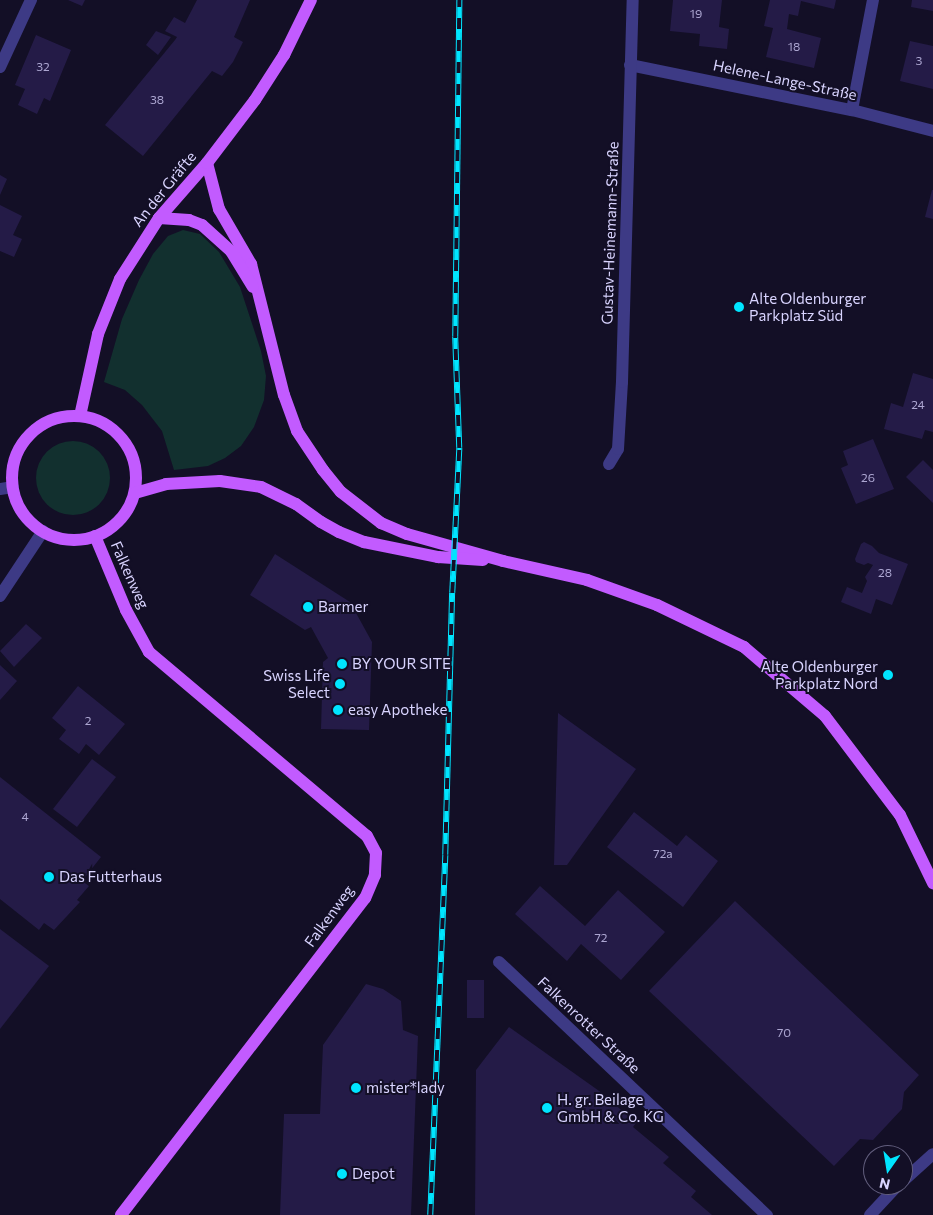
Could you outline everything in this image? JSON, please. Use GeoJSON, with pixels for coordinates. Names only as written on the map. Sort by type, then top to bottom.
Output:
{"type":"FeatureCollection","features":[{"type":"Feature","properties":{"kind":"main road","name":"An der Gräfte"},"geometry":{"type":"LineString","coordinates":[[80,416],[98,334],[120,279],[159,218],[207,163],[269,78],[284,55],[311,0]]}},
{"type":"Feature","properties":{"kind":"main road"},"geometry":{"type":"LineString","coordinates":[[207,163],[219,209],[251,264],[284,395],[297,431],[340,492],[381,523],[407,534],[502,562],[587,580],[657,605],[744,647],[825,716],[900,815],[933,883]]}},
{"type":"Feature","properties":{"kind":"main road"},"geometry":{"type":"LineString","coordinates":[[159,218],[189,220],[202,225],[231,251],[260,298]]}},
{"type":"Feature","properties":{"kind":"main road"},"geometry":{"type":"LineString","coordinates":[[62,416],[80,416],[101,422],[118,434],[131,451],[136,472],[135,493],[127,512],[113,526],[95,536],[69,539],[44,532],[29,520],[6,488],[18,450],[29,435],[44,423],[62,416]]}},
{"type":"Feature","properties":{"kind":"main road"},"geometry":{"type":"LineString","coordinates":[[135,493],[166,484],[220,481],[261,487],[296,504],[339,532],[364,542],[438,557],[502,562]]}},
{"type":"Feature","properties":{"kind":"main road","name":"Falkenweg"},"geometry":{"type":"LineString","coordinates":[[95,536],[126,610],[149,652],[367,836],[376,852],[375,875],[365,898],[121,1215]]}},
{"type":"Feature","properties":{"kind":"street"},"geometry":{"type":"LineString","coordinates":[[0,67],[31,0]]}},
{"type":"Feature","properties":{"kind":"street","name":"Gustav-Heinemann-Straße"},"geometry":{"type":"LineString","coordinates":[[609,464],[618,449],[622,382],[633,0]]}},
{"type":"Feature","properties":{"kind":"street"},"geometry":{"type":"LineString","coordinates":[[852,110],[873,0]]}},
{"type":"Feature","properties":{"kind":"street","name":"Helene-Lange-Straße"},"geometry":{"type":"LineString","coordinates":[[630,65],[852,110],[933,131]]}},
{"type":"Feature","properties":{"kind":"street"},"geometry":{"type":"LineString","coordinates":[[0,596],[44,532]]}},
{"type":"Feature","properties":{"kind":"street","name":"Falkenrotter Straße"},"geometry":{"type":"LineString","coordinates":[[499,962],[766,1215]]}},
{"type":"Feature","properties":{"kind":"street"},"geometry":{"type":"LineString","coordinates":[[913,1172],[933,1154]]}},
{"type":"Feature","properties":{"kind":"street"},"geometry":{"type":"LineString","coordinates":[[870,1215],[889,1195]]}},
{"type":"Feature","properties":{"kind":"green space"},"geometry":{"type":"Polygon","coordinates":[[[183,230],[200,234],[219,252],[240,287],[261,351],[266,376],[264,400],[254,427],[241,446],[225,458],[208,466],[174,470],[162,431],[142,405],[125,390],[104,382],[122,319],[139,280],[153,254],[168,236],[183,230]]]}},
{"type":"Feature","properties":{"kind":"green space"},"geometry":{"type":"Polygon","coordinates":[[[73,441],[94,447],[104,457],[110,478],[104,499],[94,509],[73,515],[52,509],[42,499],[36,478],[42,457],[52,447],[73,441]]]}},
{"type":"Feature","properties":{"kind":"building"},"geometry":{"type":"Polygon","coordinates":[[[68,0],[85,0],[82,6],[68,0]]]}},
{"type":"Feature","properties":{"kind":"building"},"geometry":{"type":"Polygon","coordinates":[[[197,0],[250,0],[234,37],[243,42],[233,62],[222,76],[212,71],[143,156],[105,125],[177,37],[165,31],[174,17],[185,23],[197,0]]]}},
{"type":"Feature","properties":{"kind":"building"},"geometry":{"type":"Polygon","coordinates":[[[673,0],[722,0],[719,27],[729,29],[727,49],[699,46],[700,34],[670,31],[673,0]]]}},
{"type":"Feature","properties":{"kind":"building"},"geometry":{"type":"Polygon","coordinates":[[[770,0],[836,0],[834,9],[801,1],[798,16],[789,14],[787,29],[821,38],[814,68],[766,57],[773,28],[764,26],[770,0]]]}},
{"type":"Feature","properties":{"kind":"building"},"geometry":{"type":"Polygon","coordinates":[[[912,0],[933,0],[933,11],[911,7],[912,0]]]}},
{"type":"Feature","properties":{"kind":"building"},"geometry":{"type":"Polygon","coordinates":[[[156,31],[171,37],[158,55],[146,45],[156,31]]]}},
{"type":"Feature","properties":{"kind":"building"},"geometry":{"type":"Polygon","coordinates":[[[36,35],[71,50],[50,101],[44,98],[37,114],[18,105],[25,89],[15,85],[36,35]]]}},
{"type":"Feature","properties":{"kind":"building"},"geometry":{"type":"Polygon","coordinates":[[[910,41],[933,46],[933,89],[900,81],[910,41]]]}},
{"type":"Feature","properties":{"kind":"building"},"geometry":{"type":"Polygon","coordinates":[[[0,175],[7,179],[0,195],[0,175]]]}},
{"type":"Feature","properties":{"kind":"building"},"geometry":{"type":"Polygon","coordinates":[[[933,190],[933,219],[925,217],[933,190]]]}},
{"type":"Feature","properties":{"kind":"building"},"geometry":{"type":"Polygon","coordinates":[[[0,205],[22,216],[13,235],[22,239],[14,257],[0,251],[0,205]]]}},
{"type":"Feature","properties":{"kind":"building"},"geometry":{"type":"Polygon","coordinates":[[[913,373],[933,379],[933,432],[925,430],[922,439],[884,429],[891,403],[903,407],[913,373]]]}},
{"type":"Feature","properties":{"kind":"building"},"geometry":{"type":"Polygon","coordinates":[[[873,439],[894,489],[856,504],[841,468],[848,465],[843,451],[873,439]]]}},
{"type":"Feature","properties":{"kind":"building"},"geometry":{"type":"Polygon","coordinates":[[[923,460],[933,470],[933,503],[906,477],[923,460]]]}},
{"type":"Feature","properties":{"kind":"building"},"geometry":{"type":"Polygon","coordinates":[[[864,542],[872,546],[879,553],[908,564],[892,605],[876,599],[871,614],[841,602],[847,587],[862,593],[867,581],[865,577],[873,565],[868,563],[864,565],[856,562],[855,559],[861,544],[864,542]]]}},
{"type":"Feature","properties":{"kind":"building"},"geometry":{"type":"Polygon","coordinates":[[[275,554],[350,602],[372,642],[369,730],[321,729],[323,662],[328,658],[311,627],[305,630],[250,595],[275,554]]]}},
{"type":"Feature","properties":{"kind":"building"},"geometry":{"type":"Polygon","coordinates":[[[26,624],[42,638],[14,667],[0,651],[26,624]]]}},
{"type":"Feature","properties":{"kind":"building"},"geometry":{"type":"Polygon","coordinates":[[[0,665],[17,681],[0,700],[0,665]]]}},
{"type":"Feature","properties":{"kind":"building"},"geometry":{"type":"Polygon","coordinates":[[[78,686],[125,724],[99,755],[86,744],[79,754],[59,739],[66,730],[52,718],[78,686]]]}},
{"type":"Feature","properties":{"kind":"building"},"geometry":{"type":"Polygon","coordinates":[[[558,713],[636,769],[567,865],[554,865],[558,713]]]}},
{"type":"Feature","properties":{"kind":"building"},"geometry":{"type":"Polygon","coordinates":[[[92,759],[116,777],[77,827],[53,809],[92,759]]]}},
{"type":"Feature","properties":{"kind":"building"},"geometry":{"type":"Polygon","coordinates":[[[0,777],[101,857],[82,881],[89,886],[77,900],[80,902],[54,930],[44,923],[39,930],[0,899],[0,777]]]}},
{"type":"Feature","properties":{"kind":"building"},"geometry":{"type":"Polygon","coordinates":[[[634,812],[677,846],[686,835],[718,861],[683,907],[607,847],[634,812]]]}},
{"type":"Feature","properties":{"kind":"building"},"geometry":{"type":"Polygon","coordinates":[[[540,886],[585,926],[618,890],[665,932],[621,980],[581,944],[567,961],[515,914],[540,886]]]}},
{"type":"Feature","properties":{"kind":"building"},"geometry":{"type":"Polygon","coordinates":[[[735,901],[919,1075],[904,1092],[902,1109],[873,1140],[860,1139],[834,1166],[649,991],[735,901]]]}},
{"type":"Feature","properties":{"kind":"building"},"geometry":{"type":"Polygon","coordinates":[[[0,929],[49,966],[0,1029],[0,929]]]}},
{"type":"Feature","properties":{"kind":"building"},"geometry":{"type":"Polygon","coordinates":[[[467,980],[484,980],[484,1018],[467,1018],[467,980]]]}},
{"type":"Feature","properties":{"kind":"building"},"geometry":{"type":"Polygon","coordinates":[[[366,984],[383,989],[401,1001],[403,1030],[418,1036],[411,1215],[280,1215],[284,1114],[320,1114],[323,1045],[366,984]]]}},
{"type":"Feature","properties":{"kind":"building","name":"H. gr. Beilage GmbH & Co. KG"},"geometry":{"type":"Polygon","coordinates":[[[509,1027],[602,1093],[636,1123],[633,1127],[669,1157],[663,1163],[696,1191],[691,1197],[712,1215],[475,1215],[476,1070],[509,1027]]]}},
{"type":"Feature","properties":{"kind":"railway"},"geometry":{"type":"LineString","coordinates":[[430,1215],[445,855],[452,593],[459,448],[455,337],[459,0]]}},
{"type":"Feature","properties":{"kind":"place","name":"Alte Oldenburger Parkplatz Süd"},"geometry":{"type":"Point","coordinates":[739,307]}},
{"type":"Feature","properties":{"kind":"place","name":"Barmer"},"geometry":{"type":"Point","coordinates":[308,607]}},
{"type":"Feature","properties":{"kind":"place","name":"BY YOUR SITE"},"geometry":{"type":"Point","coordinates":[342,664]}},
{"type":"Feature","properties":{"kind":"place","name":"Alte Oldenburger Parkplatz Nord"},"geometry":{"type":"Point","coordinates":[888,675]}},
{"type":"Feature","properties":{"kind":"place","name":"Swiss Life Select"},"geometry":{"type":"Point","coordinates":[340,684]}},
{"type":"Feature","properties":{"kind":"place","name":"easy Apotheke"},"geometry":{"type":"Point","coordinates":[338,710]}},
{"type":"Feature","properties":{"kind":"place","name":"Das Futterhaus"},"geometry":{"type":"Point","coordinates":[49,877]}},
{"type":"Feature","properties":{"kind":"place","name":"mister*lady"},"geometry":{"type":"Point","coordinates":[356,1088]}},
{"type":"Feature","properties":{"kind":"place","name":"H. gr. Beilage GmbH & Co. KG"},"geometry":{"type":"Point","coordinates":[547,1108]}},
{"type":"Feature","properties":{"kind":"place","name":"Depot"},"geometry":{"type":"Point","coordinates":[342,1174]}}]}
